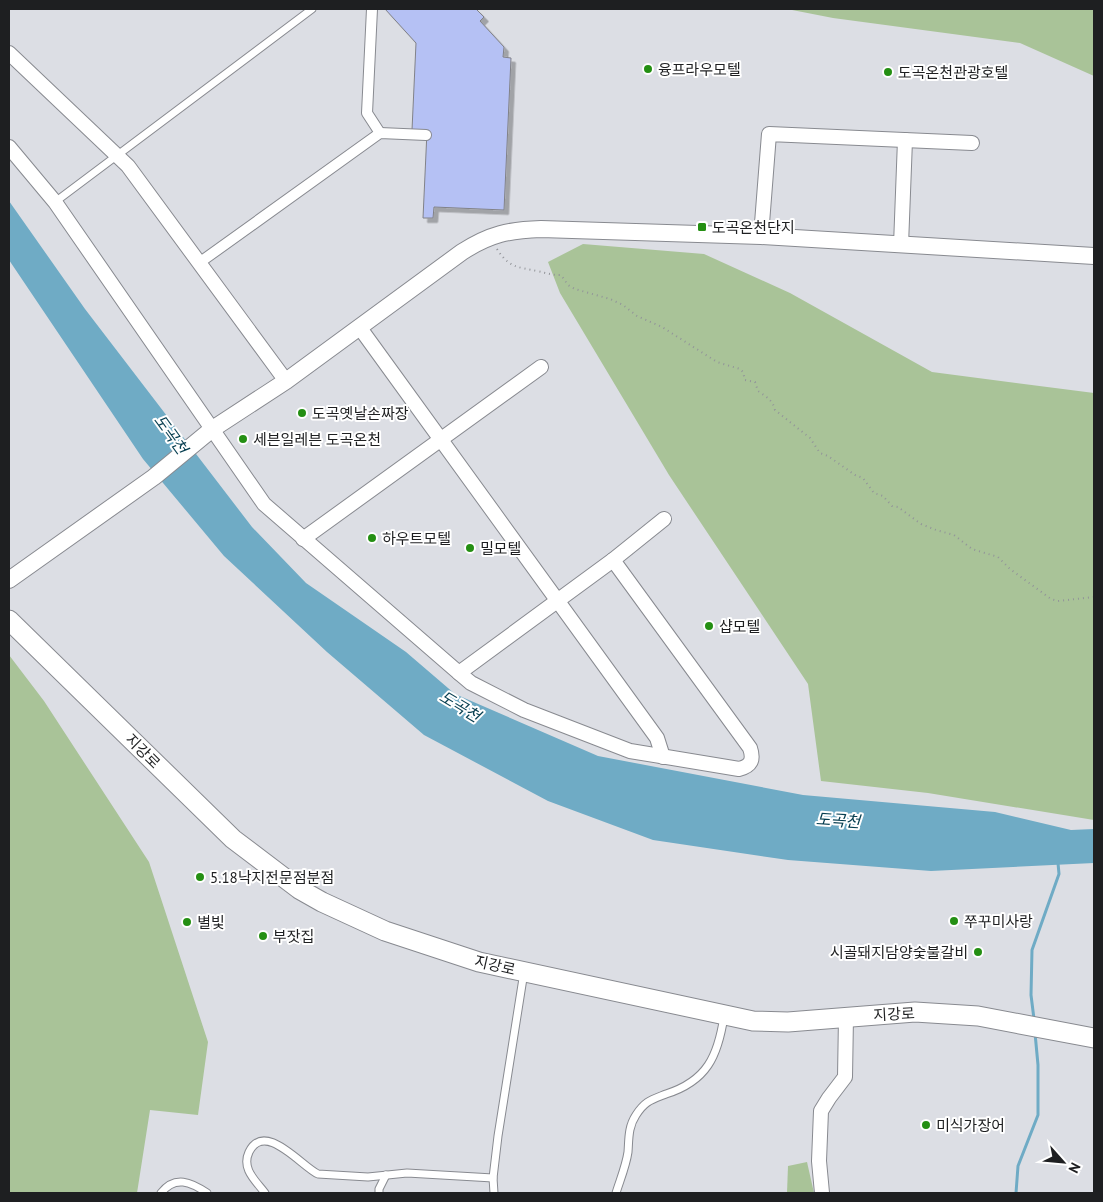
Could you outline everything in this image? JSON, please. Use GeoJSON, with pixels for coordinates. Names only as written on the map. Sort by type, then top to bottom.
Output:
{"type":"FeatureCollection","features":[{"type":"Feature","properties":{"kind":"main road","name":"지강로"},"geometry":{"type":"LineString","coordinates":[[9,620],[233,839],[299,890],[356,918],[422,944],[479,962],[724,1016],[773,1022],[914,1012],[978,1016],[1019,1022],[1094,1038]]}},
{"type":"Feature","properties":{"kind":"street"},"geometry":{"type":"LineString","coordinates":[[372,9],[367,113],[380,133]]}},
{"type":"Feature","properties":{"kind":"street"},"geometry":{"type":"LineString","coordinates":[[9,53],[128,166],[286,381]]}},
{"type":"Feature","properties":{"kind":"street"},"geometry":{"type":"LineString","coordinates":[[199,263],[380,133],[426,135]]}},
{"type":"Feature","properties":{"kind":"street"},"geometry":{"type":"LineString","coordinates":[[761,236],[769,134],[972,143]]}},
{"type":"Feature","properties":{"kind":"street"},"geometry":{"type":"LineString","coordinates":[[901,245],[905,140]]}},
{"type":"Feature","properties":{"kind":"street"},"geometry":{"type":"LineString","coordinates":[[9,147],[55,202],[264,504],[471,683],[524,710],[630,751],[739,769],[746,767],[751,762],[750,748],[613,560]]}},
{"type":"Feature","properties":{"kind":"street"},"geometry":{"type":"LineString","coordinates":[[9,580],[154,477],[212,430],[286,381],[462,252],[489,237],[508,231],[541,229],[761,236],[1094,256]]}},
{"type":"Feature","properties":{"kind":"street"},"geometry":{"type":"LineString","coordinates":[[360,328],[657,738],[663,757]]}},
{"type":"Feature","properties":{"kind":"street"},"geometry":{"type":"LineString","coordinates":[[304,539],[541,367]]}},
{"type":"Feature","properties":{"kind":"street"},"geometry":{"type":"LineString","coordinates":[[459,672],[613,560],[664,519]]}},
{"type":"Feature","properties":{"kind":"street"},"geometry":{"type":"LineString","coordinates":[[822,1193],[819,1161],[821,1111],[828,1098],[845,1077],[846,1017]]}},
{"type":"Feature","properties":{"kind":"lane"},"geometry":{"type":"LineString","coordinates":[[55,202],[312,9]]}},
{"type":"Feature","properties":{"kind":"lane"},"geometry":{"type":"LineString","coordinates":[[494,1193],[493,1178],[524,971]]}},
{"type":"Feature","properties":{"kind":"lane"},"geometry":{"type":"LineString","coordinates":[[616,1193],[628,1154],[628,1131],[636,1115],[650,1099],[687,1086],[706,1070],[720,1041],[724,1016]]}},
{"type":"Feature","properties":{"kind":"lane"},"geometry":{"type":"LineString","coordinates":[[266,1193],[248,1171],[246,1160],[255,1145],[267,1142],[282,1147],[311,1171],[318,1174],[368,1177],[407,1173],[493,1178]]}},
{"type":"Feature","properties":{"kind":"lane"},"geometry":{"type":"LineString","coordinates":[[379,1193],[386,1175]]}},
{"type":"Feature","properties":{"kind":"lane"},"geometry":{"type":"LineString","coordinates":[[161,1193],[170,1184],[182,1182],[194,1185],[207,1193]]}},
{"type":"Feature","properties":{"kind":"path"},"geometry":{"type":"LineString","coordinates":[[489,237],[504,259],[522,269],[561,275],[568,285],[575,289],[610,299],[623,305],[636,316],[662,327],[717,362],[740,369],[745,380],[755,382],[758,391],[774,404],[775,410],[810,438],[820,453],[828,456],[862,478],[874,492],[883,496],[892,506],[922,524],[954,535],[972,549],[998,557],[1010,569],[1052,599],[1058,601],[1094,597]]}},
{"type":"Feature","properties":{"kind":"green space"},"geometry":{"type":"Polygon","coordinates":[[[787,9],[1094,9],[1094,76],[1020,43],[833,18],[787,9]]]}},
{"type":"Feature","properties":{"kind":"green space"},"geometry":{"type":"Polygon","coordinates":[[[583,244],[704,254],[790,293],[932,372],[1094,393],[1094,820],[928,793],[821,781],[808,684],[669,475],[560,293],[548,262],[583,244]]]}},
{"type":"Feature","properties":{"kind":"green space"},"geometry":{"type":"Polygon","coordinates":[[[9,655],[44,701],[149,862],[208,1042],[198,1115],[150,1110],[137,1193],[9,1193],[9,655]]]}},
{"type":"Feature","properties":{"kind":"green space"},"geometry":{"type":"Polygon","coordinates":[[[807,1162],[814,1193],[787,1193],[788,1166],[807,1162]]]}},
{"type":"Feature","properties":{"kind":"water","name":"도곡천"},"geometry":{"type":"Polygon","coordinates":[[[9,201],[85,309],[252,527],[306,583],[406,652],[455,694],[598,756],[803,795],[995,812],[1071,830],[1094,829],[1094,863],[931,871],[788,860],[653,840],[548,801],[424,735],[327,652],[224,556],[143,459],[9,260],[9,201]]]}},
{"type":"Feature","properties":{"kind":"building"},"geometry":{"type":"Polygon","coordinates":[[[385,9],[476,9],[484,17],[480,21],[504,47],[503,57],[511,58],[504,210],[434,207],[433,218],[423,218],[427,131],[412,130],[416,43],[385,9]]]}},
{"type":"Feature","properties":{"kind":"waterway"},"geometry":{"type":"LineString","coordinates":[[1034,1019],[1031,995],[1032,950],[1059,874],[1058,863]]}},
{"type":"Feature","properties":{"kind":"waterway"},"geometry":{"type":"LineString","coordinates":[[1016,1193],[1018,1166],[1038,1115],[1038,1065],[1035,1033]]}},
{"type":"Feature","properties":{"kind":"place","name":"융프라우모텔"},"geometry":{"type":"Point","coordinates":[648,69]}},
{"type":"Feature","properties":{"kind":"place","name":"도곡온천관광호텔"},"geometry":{"type":"Point","coordinates":[888,72]}},
{"type":"Feature","properties":{"kind":"place","name":"도곡온천단지"},"geometry":{"type":"Point","coordinates":[702,227]}},
{"type":"Feature","properties":{"kind":"place","name":"도곡옛날손짜장"},"geometry":{"type":"Point","coordinates":[302,413]}},
{"type":"Feature","properties":{"kind":"place","name":"세븐일레븐 도곡온천"},"geometry":{"type":"Point","coordinates":[243,439]}},
{"type":"Feature","properties":{"kind":"place","name":"하우트모텔"},"geometry":{"type":"Point","coordinates":[372,538]}},
{"type":"Feature","properties":{"kind":"place","name":"밀모텔"},"geometry":{"type":"Point","coordinates":[470,548]}},
{"type":"Feature","properties":{"kind":"place","name":"샵모텔"},"geometry":{"type":"Point","coordinates":[709,626]}},
{"type":"Feature","properties":{"kind":"place","name":"5.18낙지전문점분점"},"geometry":{"type":"Point","coordinates":[200,877]}},
{"type":"Feature","properties":{"kind":"place","name":"쭈꾸미사랑"},"geometry":{"type":"Point","coordinates":[954,921]}},
{"type":"Feature","properties":{"kind":"place","name":"별빛"},"geometry":{"type":"Point","coordinates":[187,922]}},
{"type":"Feature","properties":{"kind":"place","name":"부잣집"},"geometry":{"type":"Point","coordinates":[263,936]}},
{"type":"Feature","properties":{"kind":"place","name":"시골돼지담양숯불갈비"},"geometry":{"type":"Point","coordinates":[978,952]}},
{"type":"Feature","properties":{"kind":"place","name":"미식가장어"},"geometry":{"type":"Point","coordinates":[926,1125]}}]}
